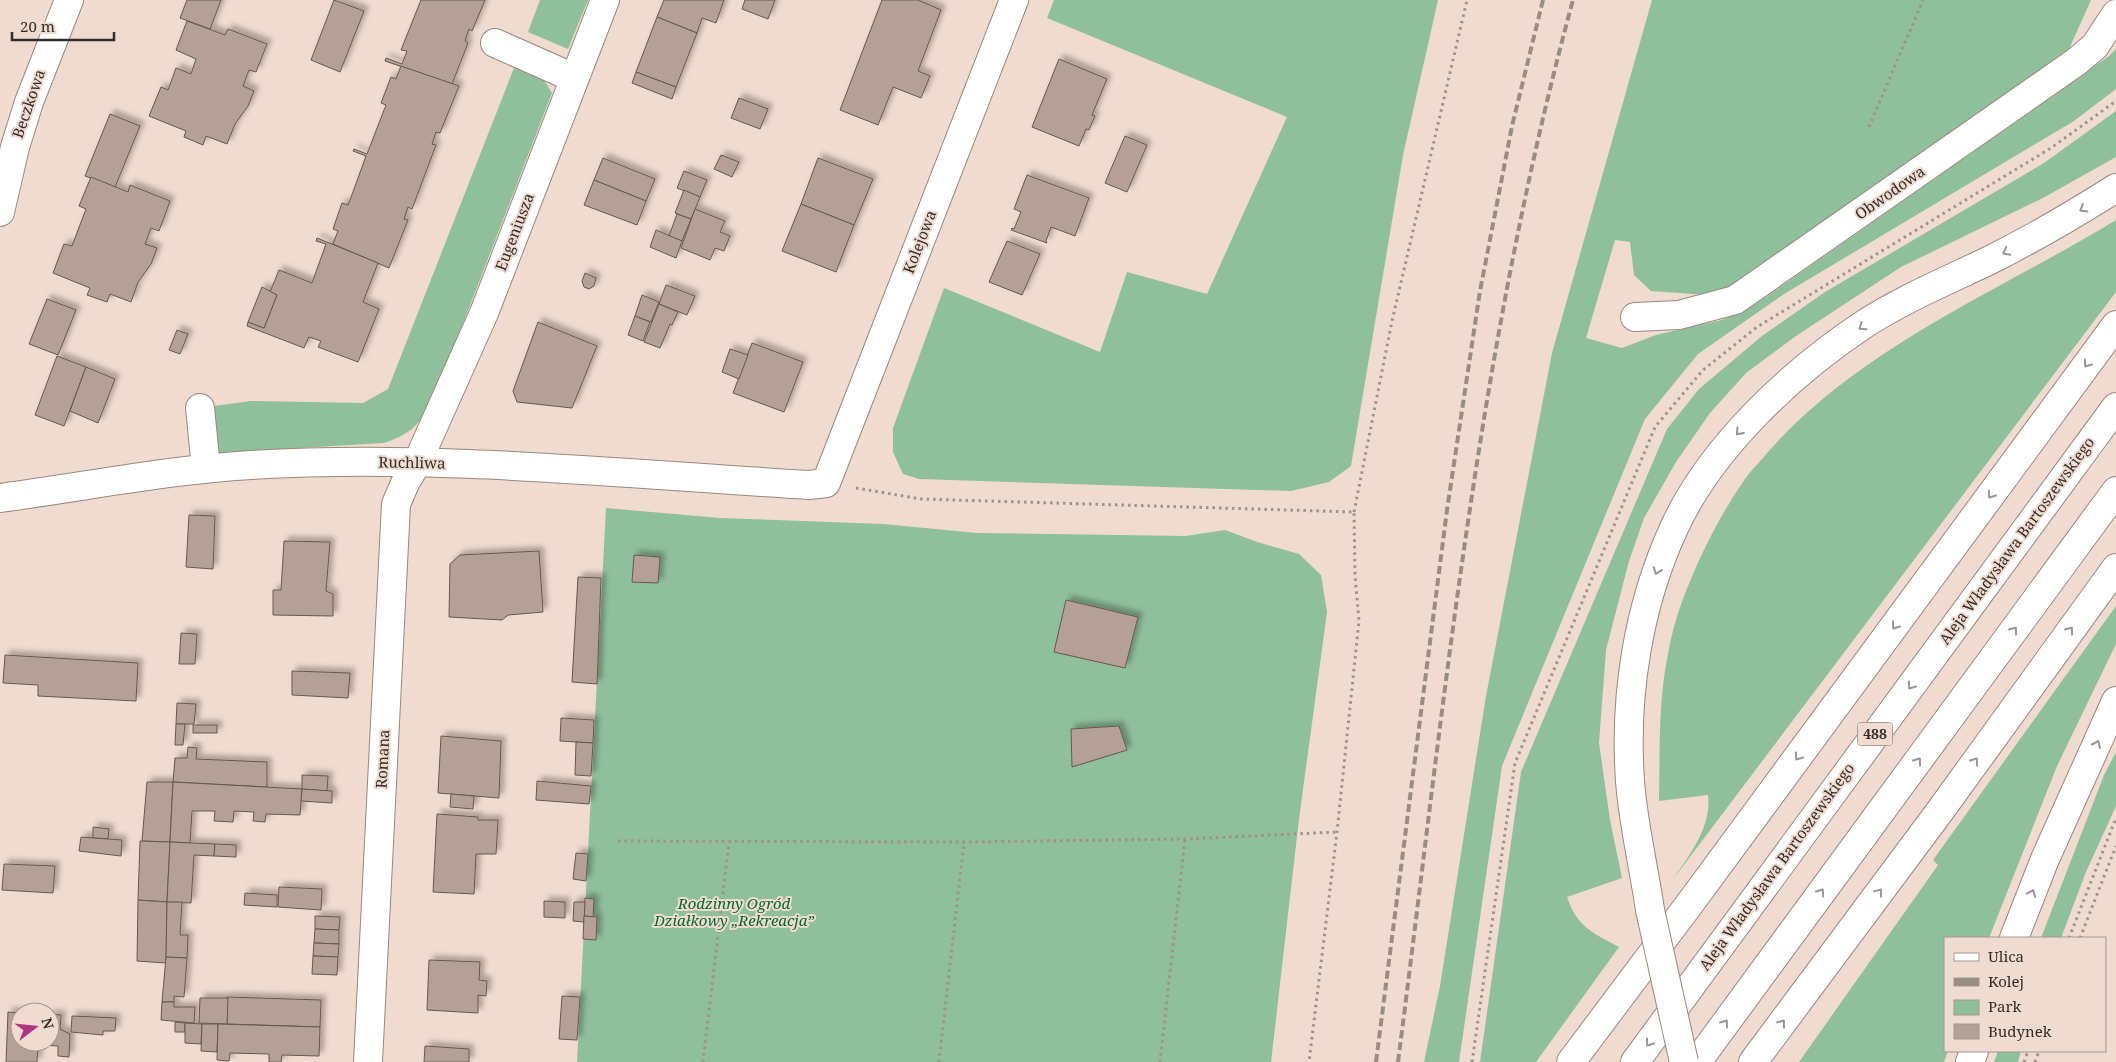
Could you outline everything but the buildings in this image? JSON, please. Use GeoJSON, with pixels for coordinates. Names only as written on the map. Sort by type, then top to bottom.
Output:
{"type":"FeatureCollection","features":[{"type":"Feature","properties":{"kind":"street","name":"Beczkowa"},"geometry":{"type":"LineString","coordinates":[[0,212],[15,147],[29,102],[68,0]]}},
{"type":"Feature","properties":{"kind":"street","name":"Eugeniusza"},"geometry":{"type":"LineString","coordinates":[[418,461],[484,313],[605,0]]}},
{"type":"Feature","properties":{"kind":"street","name":"Kolejowa"},"geometry":{"type":"LineString","coordinates":[[826,483],[1014,0]]}},
{"type":"Feature","properties":{"kind":"street","name":"Obwodowa"},"geometry":{"type":"LineString","coordinates":[[1634,317],[1679,315],[1735,300],[2076,62],[2095,46],[2116,14]]}},
{"type":"Feature","properties":{"kind":"street"},"geometry":{"type":"LineString","coordinates":[[495,43],[574,78]]}},
{"type":"Feature","properties":{"kind":"street"},"geometry":{"type":"LineString","coordinates":[[1684,1062],[1650,910],[1630,782],[1632,675],[1643,616],[1656,573],[1674,526],[1701,479],[1721,452],[1745,425],[1798,375],[1830,349],[1867,322],[2049,230],[2116,188]]}},
{"type":"Feature","properties":{"kind":"street"},"geometry":{"type":"LineString","coordinates":[[1571,1062],[2116,325]]}},
{"type":"Feature","properties":{"kind":"street","name":"Aleja Władysława Bartoszewskiego"},"geometry":{"type":"LineString","coordinates":[[1635,1062],[2116,407]]}},
{"type":"Feature","properties":{"kind":"street"},"geometry":{"type":"LineString","coordinates":[[200,408],[206,468]]}},
{"type":"Feature","properties":{"kind":"street","name":"Ruchliwa"},"geometry":{"type":"LineString","coordinates":[[0,498],[206,468],[418,461],[809,485],[826,483]]}},
{"type":"Feature","properties":{"kind":"street","name":"Romana"},"geometry":{"type":"LineString","coordinates":[[368,1062],[396,504],[418,461]]}},
{"type":"Feature","properties":{"kind":"street"},"geometry":{"type":"LineString","coordinates":[[1696,1062],[2116,491]]}},
{"type":"Feature","properties":{"kind":"street"},"geometry":{"type":"LineString","coordinates":[[1753,1062],[1940,811],[2116,568]]}},
{"type":"Feature","properties":{"kind":"street"},"geometry":{"type":"LineString","coordinates":[[2014,937],[2045,859],[2116,701]]}},
{"type":"Feature","properties":{"kind":"path"},"geometry":{"type":"LineString","coordinates":[[1308,1062],[1337,832],[1358,621],[1354,576],[1354,512],[1368,450],[1392,321],[1467,0]]}},
{"type":"Feature","properties":{"kind":"path"},"geometry":{"type":"LineString","coordinates":[[1868,127],[1923,0]]}},
{"type":"Feature","properties":{"kind":"path"},"geometry":{"type":"LineString","coordinates":[[826,483],[921,499],[1354,512]]}},
{"type":"Feature","properties":{"kind":"path"},"geometry":{"type":"LineString","coordinates":[[2069,937],[2116,818]]}},
{"type":"Feature","properties":{"kind":"path"},"geometry":{"type":"LineString","coordinates":[[618,842],[964,842],[1185,839],[1337,832]]}},
{"type":"Feature","properties":{"kind":"path"},"geometry":{"type":"LineString","coordinates":[[1160,1062],[1185,839]]}},
{"type":"Feature","properties":{"kind":"path"},"geometry":{"type":"LineString","coordinates":[[703,1062],[729,842]]}},
{"type":"Feature","properties":{"kind":"path"},"geometry":{"type":"LineString","coordinates":[[939,1062],[964,842]]}},
{"type":"Feature","properties":{"kind":"path"},"geometry":{"type":"LineString","coordinates":[[2080,937],[2116,846]]}},
{"type":"Feature","properties":{"kind":"green space"},"geometry":{"type":"Polygon","coordinates":[[[540,0],[588,0],[568,49],[528,32],[540,0]]]}},
{"type":"Feature","properties":{"kind":"green space"},"geometry":{"type":"Polygon","coordinates":[[[1054,0],[1438,0],[1403,155],[1351,466],[1329,482],[1291,491],[919,479],[903,474],[893,452],[893,428],[944,288],[1100,352],[1127,272],[1207,294],[1287,117],[1047,18],[1054,0]]]}},
{"type":"Feature","properties":{"kind":"green space"},"geometry":{"type":"Polygon","coordinates":[[[1652,0],[2091,0],[2069,49],[1777,259],[1737,284],[1707,295],[1651,291],[1634,275],[1630,242],[1615,240],[1586,338],[1622,348],[1656,335],[1722,320],[1766,297],[2109,56],[2116,49],[2116,89],[2074,121],[1784,294],[1698,354],[1645,419],[1502,766],[1459,1062],[1424,1062],[1440,986],[1486,696],[1552,353],[1652,0]]]}},
{"type":"Feature","properties":{"kind":"green space"},"geometry":{"type":"Polygon","coordinates":[[[514,68],[544,80],[552,93],[433,401],[424,416],[407,433],[383,443],[217,453],[214,406],[251,401],[363,403],[388,389],[514,68]]]}},
{"type":"Feature","properties":{"kind":"green space"},"geometry":{"type":"Polygon","coordinates":[[[2116,111],[2116,157],[2043,198],[1901,267],[1796,336],[1746,373],[1710,413],[1676,462],[1644,518],[1629,561],[1606,650],[1599,743],[1610,820],[1622,878],[1567,897],[1576,916],[1587,928],[1619,947],[1536,1062],[1480,1062],[1521,772],[1667,429],[1699,389],[1762,336],[1825,292],[2044,163],[2116,111]]]}},
{"type":"Feature","properties":{"kind":"green space"},"geometry":{"type":"Polygon","coordinates":[[[2116,220],[2116,292],[1674,878],[1693,849],[1703,829],[1707,818],[1708,795],[1659,801],[1660,727],[1665,672],[1674,627],[1697,564],[1712,533],[1739,488],[1768,452],[1805,415],[1845,381],[1933,323],[2116,220]]]}},
{"type":"Feature","properties":{"kind":"green space","name":"Rodzinny Ogród Działkowy „Rekreacja”"},"geometry":{"type":"Polygon","coordinates":[[[606,508],[720,518],[883,524],[977,533],[1186,536],[1225,530],[1257,542],[1299,554],[1321,575],[1327,612],[1299,819],[1271,1062],[577,1062],[606,508]]]}},
{"type":"Feature","properties":{"kind":"green space"},"geometry":{"type":"Polygon","coordinates":[[[2116,606],[2116,644],[2057,766],[1989,937],[1944,937],[1944,1052],[1948,1052],[1944,1062],[1799,1062],[1938,865],[1933,860],[2116,606]]]}},
{"type":"Feature","properties":{"kind":"green space"},"geometry":{"type":"Polygon","coordinates":[[[2116,752],[2116,806],[2086,872],[2061,937],[2041,937],[2104,775],[2116,752]]]}},
{"type":"Feature","properties":{"kind":"green space"},"geometry":{"type":"Polygon","coordinates":[[[1998,1052],[2021,1052],[2018,1062],[1994,1062],[1998,1052]]]}},
{"type":"Feature","properties":{"kind":"railway"},"geometry":{"type":"LineString","coordinates":[[1376,1062],[1447,510],[1480,291],[1512,126],[1543,0]]}},
{"type":"Feature","properties":{"kind":"railway"},"geometry":{"type":"LineString","coordinates":[[1398,1062],[1449,661],[1488,395],[1512,262],[1540,131],[1573,0]]}}]}
